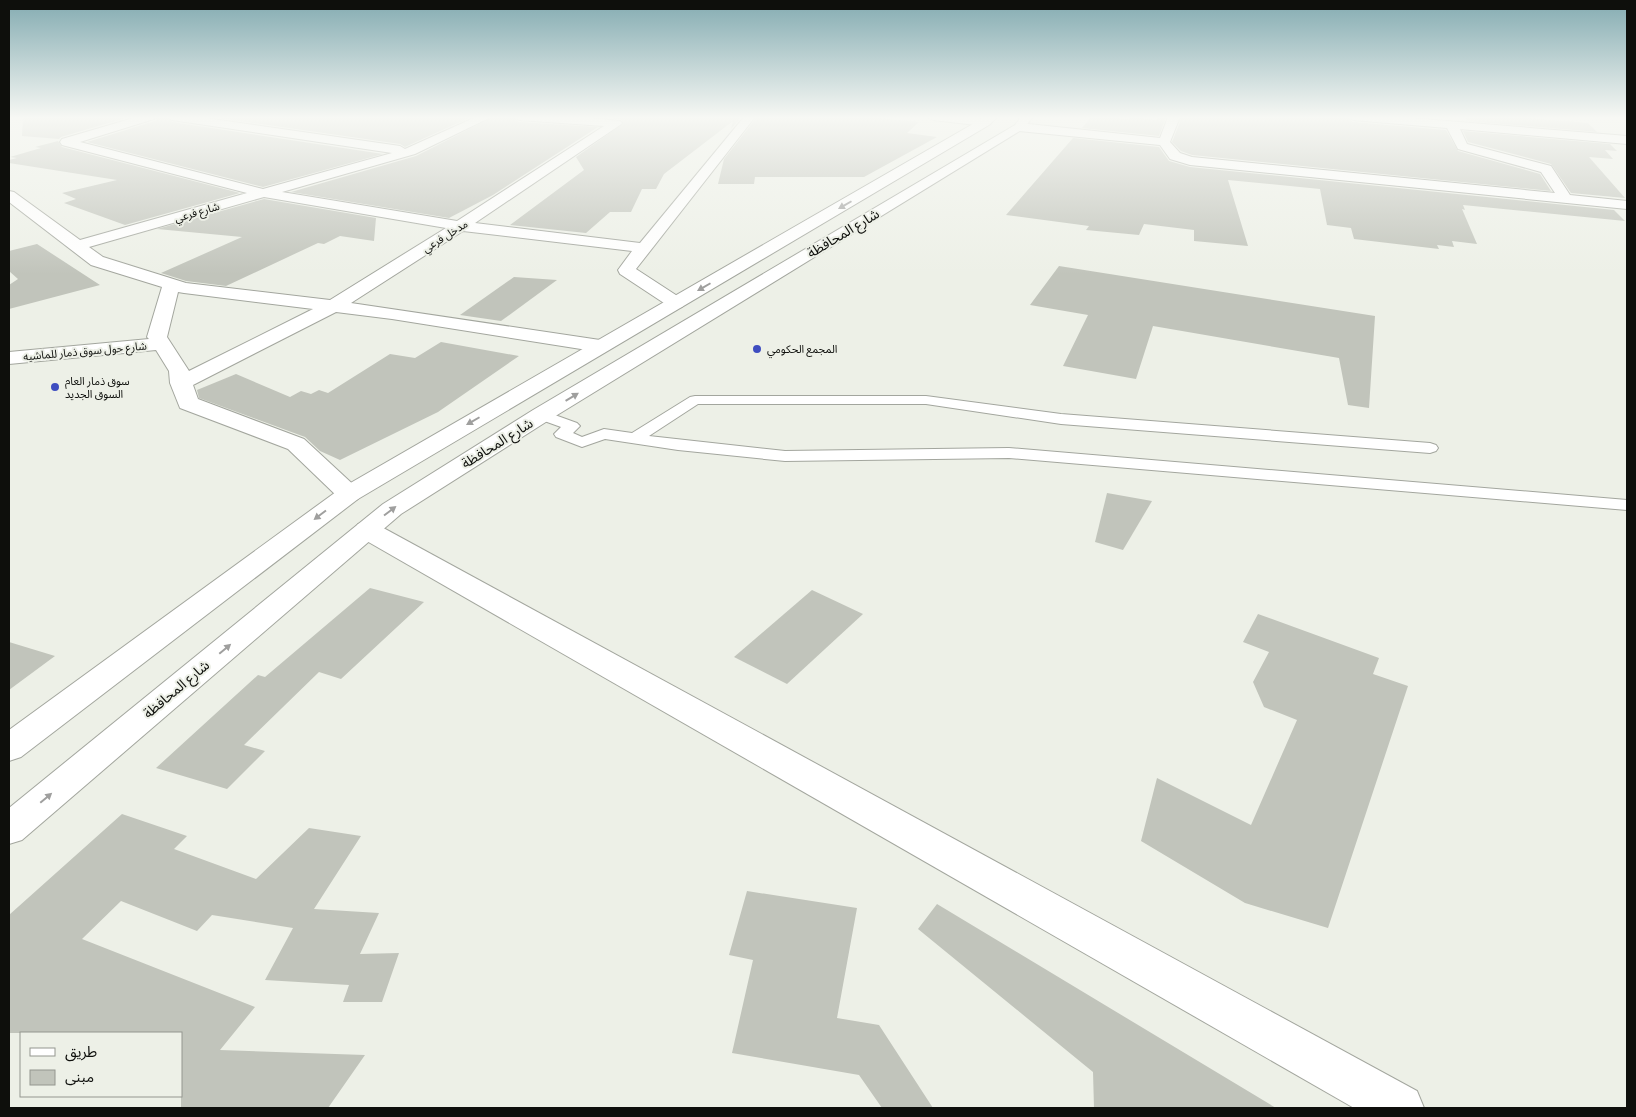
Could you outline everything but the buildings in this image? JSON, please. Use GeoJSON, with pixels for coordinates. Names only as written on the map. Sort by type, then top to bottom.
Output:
{"type":"FeatureCollection","features":[{"type":"Feature","properties":{"kind":"street"},"geometry":{"type":"LineString","coordinates":[[171,169],[263,193],[460,226],[644,248]]}},
{"type":"Feature","properties":{"kind":"street","name":"شارع فرعي"},"geometry":{"type":"LineString","coordinates":[[77,246],[347,169]]}},
{"type":"Feature","properties":{"kind":"street","name":"مدخل فرعي"},"geometry":{"type":"LineString","coordinates":[[182,383],[333,306],[546,169]]}},
{"type":"Feature","properties":{"kind":"street"},"geometry":{"type":"LineString","coordinates":[[676,303],[626,270],[708,169]]}},
{"type":"Feature","properties":{"kind":"street","name":"شارع المحافظة"},"geometry":{"type":"LineString","coordinates":[[9,748],[348,494],[904,169]]}},
{"type":"Feature","properties":{"kind":"street","name":"شارع المحافظة"},"geometry":{"type":"LineString","coordinates":[[9,829],[392,509],[541,415],[945,169]]}},
{"type":"Feature","properties":{"kind":"street"},"geometry":{"type":"LineString","coordinates":[[1272,169],[1627,205]]}},
{"type":"Feature","properties":{"kind":"street"},"geometry":{"type":"LineString","coordinates":[[1546,169],[1565,198]]}},
{"type":"Feature","properties":{"kind":"street"},"geometry":{"type":"LineString","coordinates":[[9,195],[97,261],[184,288],[333,306],[600,346]]}},
{"type":"Feature","properties":{"kind":"street"},"geometry":{"type":"LineString","coordinates":[[171,284],[157,337],[179,371],[188,403],[296,444],[348,494]]}},
{"type":"Feature","properties":{"kind":"street","name":"شارع حول سوق ذمار للماشيه"},"geometry":{"type":"LineString","coordinates":[[9,358],[161,344]]}},
{"type":"Feature","properties":{"kind":"street"},"geometry":{"type":"LineString","coordinates":[[503,403],[541,415]]}},
{"type":"Feature","properties":{"kind":"street"},"geometry":{"type":"LineString","coordinates":[[367,530],[1400,1108]]}},
{"type":"Feature","properties":{"kind":"lane"},"geometry":{"type":"LineString","coordinates":[[634,439],[694,400],[926,400],[1061,419],[1430,448]]}},
{"type":"Feature","properties":{"kind":"lane"},"geometry":{"type":"LineString","coordinates":[[541,415],[572,426],[562,434],[582,442],[604,434],[785,456],[1009,453],[1627,505]]}},
{"type":"Feature","properties":{"kind":"place","name":"المجمع الحكومي"},"geometry":{"type":"Point","coordinates":[757,349]}},
{"type":"Feature","properties":{"kind":"place","name":"سوق ذمار العام السوق الجديد"},"geometry":{"type":"Point","coordinates":[55,387]}}]}
